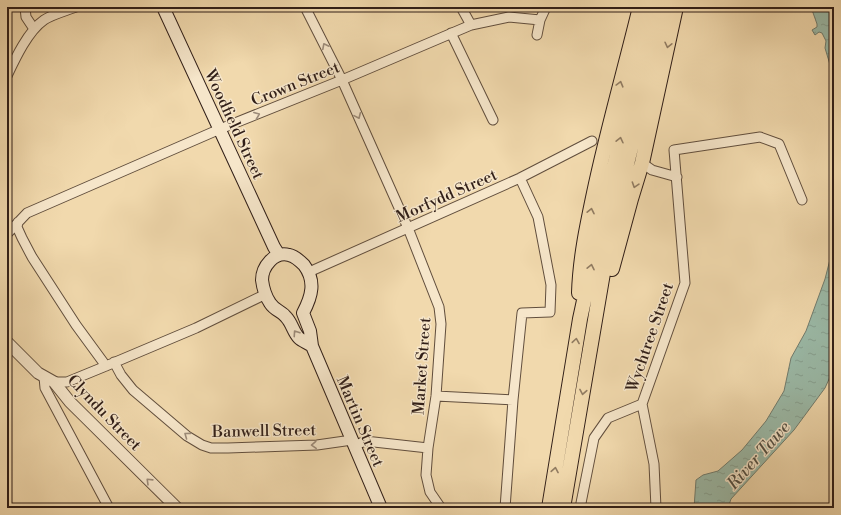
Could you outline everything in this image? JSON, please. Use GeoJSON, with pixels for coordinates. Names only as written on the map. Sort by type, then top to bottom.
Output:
{"type":"FeatureCollection","features":[{"type":"Feature","properties":{"kind":"main road","name":"Woodfield Street"},"geometry":{"type":"LineString","coordinates":[[162,7],[279,255]]}},
{"type":"Feature","properties":{"kind":"main road"},"geometry":{"type":"LineString","coordinates":[[580,319],[578,299],[580,272],[588,226],[606,139],[640,7]]}},
{"type":"Feature","properties":{"kind":"main road"},"geometry":{"type":"LineString","coordinates":[[548,508],[580,319],[652,7]]}},
{"type":"Feature","properties":{"kind":"main road"},"geometry":{"type":"LineString","coordinates":[[563,508],[612,226],[665,7]]}},
{"type":"Feature","properties":{"kind":"main road"},"geometry":{"type":"LineString","coordinates":[[594,326],[642,163],[676,7]]}},
{"type":"Feature","properties":{"kind":"main road"},"geometry":{"type":"LineString","coordinates":[[286,316],[303,313],[309,301],[312,285],[309,272],[302,263],[289,254],[279,255],[272,259],[264,269],[262,280],[270,303],[277,311],[286,316],[299,338],[312,346]]}},
{"type":"Feature","properties":{"kind":"main road","name":"Martin Street"},"geometry":{"type":"LineString","coordinates":[[303,313],[310,331],[312,346],[381,508]]}},
{"type":"Feature","properties":{"kind":"street"},"geometry":{"type":"LineString","coordinates":[[25,7],[26,17],[34,29]]}},
{"type":"Feature","properties":{"kind":"street"},"geometry":{"type":"LineString","coordinates":[[7,76],[34,29],[45,19],[76,7]]}},
{"type":"Feature","properties":{"kind":"street","name":"Market Street"},"geometry":{"type":"LineString","coordinates":[[306,7],[342,80],[408,228],[439,307],[441,324],[436,396],[428,448],[426,475],[430,492],[442,508]]}},
{"type":"Feature","properties":{"kind":"street"},"geometry":{"type":"LineString","coordinates":[[461,7],[471,25]]}},
{"type":"Feature","properties":{"kind":"street"},"geometry":{"type":"LineString","coordinates":[[509,7],[509,17]]}},
{"type":"Feature","properties":{"kind":"street"},"geometry":{"type":"LineString","coordinates":[[537,35],[540,20],[546,7]]}},
{"type":"Feature","properties":{"kind":"street","name":"Crown Street"},"geometry":{"type":"LineString","coordinates":[[7,234],[27,213],[220,129],[342,80],[451,33],[471,25],[509,17],[540,20]]}},
{"type":"Feature","properties":{"kind":"street"},"geometry":{"type":"LineString","coordinates":[[451,33],[493,120]]}},
{"type":"Feature","properties":{"kind":"street","name":"Wychtree Street"},"geometry":{"type":"LineString","coordinates":[[656,508],[654,464],[642,404],[685,283],[674,150],[760,137],[779,144],[802,200]]}},
{"type":"Feature","properties":{"kind":"street","name":"Morfydd Street"},"geometry":{"type":"LineString","coordinates":[[309,272],[520,178],[592,141]]}},
{"type":"Feature","properties":{"kind":"street"},"geometry":{"type":"LineString","coordinates":[[642,163],[652,170],[676,177]]}},
{"type":"Feature","properties":{"kind":"street"},"geometry":{"type":"LineString","coordinates":[[505,508],[513,400],[522,313],[550,312],[551,285],[538,217],[520,178]]}},
{"type":"Feature","properties":{"kind":"street","name":"Banwell Street"},"geometry":{"type":"LineString","coordinates":[[18,222],[17,227],[32,257],[76,325],[134,390],[187,436],[211,448],[317,445],[365,441],[428,448]]}},
{"type":"Feature","properties":{"kind":"street"},"geometry":{"type":"LineString","coordinates":[[109,508],[45,388],[49,379],[67,382],[196,328],[266,294]]}},
{"type":"Feature","properties":{"kind":"street","name":"Clyndu Street"},"geometry":{"type":"LineString","coordinates":[[7,342],[49,379],[70,402],[177,508]]}},
{"type":"Feature","properties":{"kind":"street"},"geometry":{"type":"LineString","coordinates":[[436,396],[513,400]]}},
{"type":"Feature","properties":{"kind":"street"},"geometry":{"type":"LineString","coordinates":[[580,508],[594,438],[608,418],[642,404]]}},
{"type":"Feature","properties":{"kind":"water"},"geometry":{"type":"Polygon","coordinates":[[[811,7],[834,7],[834,78],[825,48],[826,41],[822,33],[819,32],[815,35],[812,30],[817,27],[817,24],[811,7]]]}},
{"type":"Feature","properties":{"kind":"water","name":"River Tawe"},"geometry":{"type":"Polygon","coordinates":[[[834,244],[834,368],[825,388],[794,430],[731,499],[728,508],[694,508],[696,480],[703,475],[718,471],[742,450],[766,421],[784,391],[791,358],[806,331],[825,279],[834,244]]]}}]}
